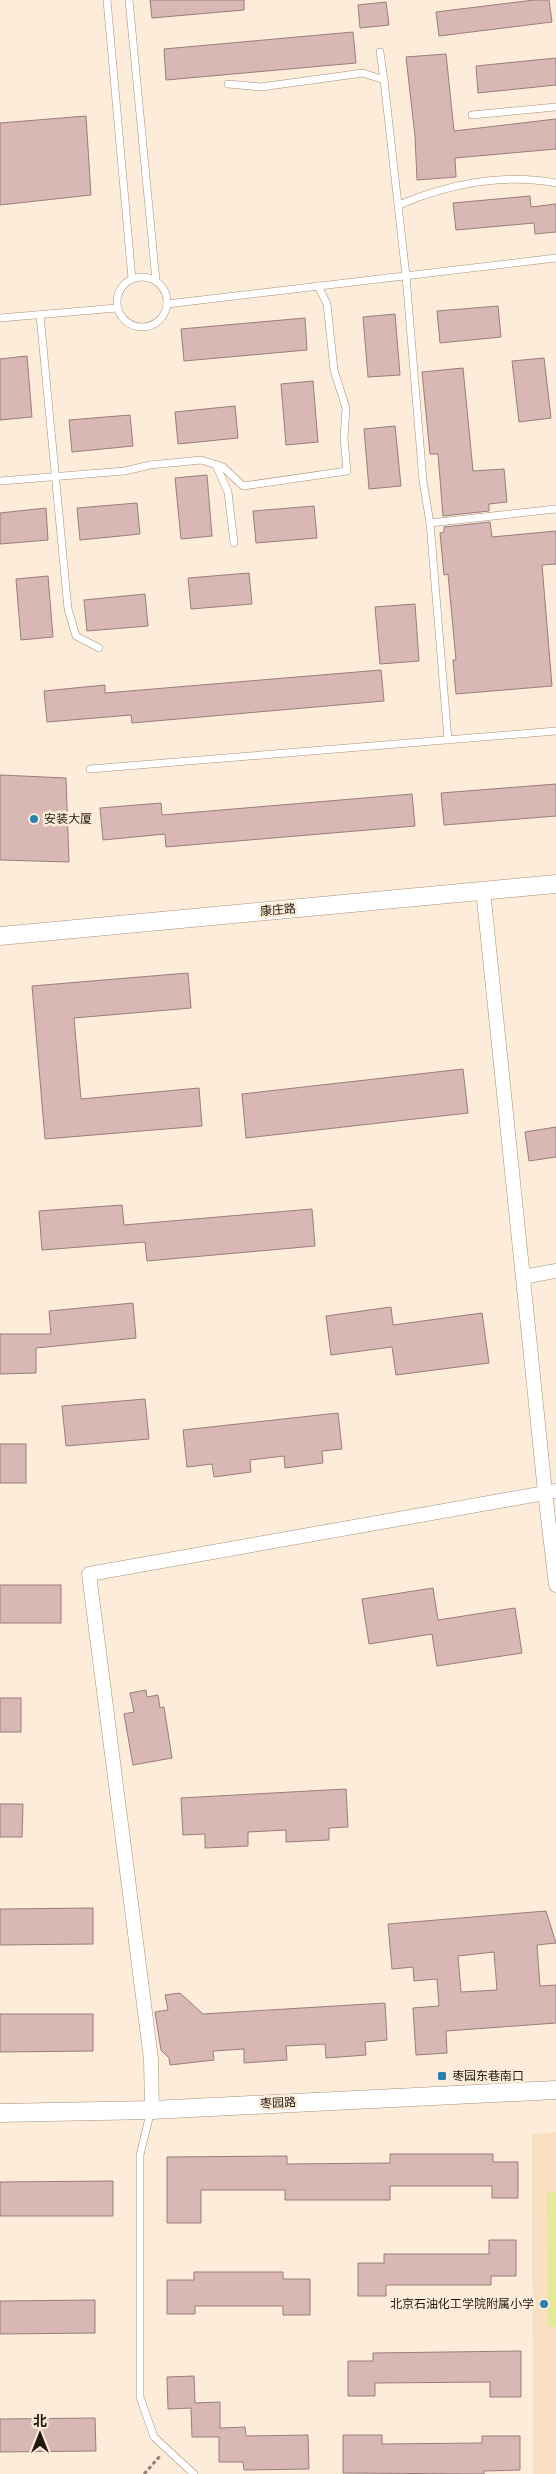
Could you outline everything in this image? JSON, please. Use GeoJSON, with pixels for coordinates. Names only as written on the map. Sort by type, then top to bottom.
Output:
{"type":"FeatureCollection","features":[{"type":"Feature","properties":{"kind":"street","name":"康庄路"},"geometry":{"type":"LineString","coordinates":[[0,936],[556,884]]}},
{"type":"Feature","properties":{"kind":"street"},"geometry":{"type":"LineString","coordinates":[[483,890],[523,1277],[550,1492],[556,1585]]}},
{"type":"Feature","properties":{"kind":"street"},"geometry":{"type":"LineString","coordinates":[[523,1277],[556,1271]]}},
{"type":"Feature","properties":{"kind":"street"},"geometry":{"type":"LineString","coordinates":[[152,2110],[151,2059],[89,1574],[550,1492]]}},
{"type":"Feature","properties":{"kind":"street","name":"枣园路"},"geometry":{"type":"LineString","coordinates":[[0,2113],[152,2110],[556,2090]]}},
{"type":"Feature","properties":{"kind":"lane"},"geometry":{"type":"LineString","coordinates":[[107,0],[132,279]]}},
{"type":"Feature","properties":{"kind":"lane"},"geometry":{"type":"LineString","coordinates":[[129,0],[156,281]]}},
{"type":"Feature","properties":{"kind":"lane"},"geometry":{"type":"LineString","coordinates":[[380,52],[399,205],[422,481],[430,523],[448,740]]}},
{"type":"Feature","properties":{"kind":"lane"},"geometry":{"type":"LineString","coordinates":[[228,84],[261,87],[363,73],[384,80]]}},
{"type":"Feature","properties":{"kind":"lane"},"geometry":{"type":"LineString","coordinates":[[472,116],[556,108]]}},
{"type":"Feature","properties":{"kind":"lane"},"geometry":{"type":"LineString","coordinates":[[399,205],[430,192],[488,181],[556,183]]}},
{"type":"Feature","properties":{"kind":"lane"},"geometry":{"type":"LineString","coordinates":[[167,304],[556,258]]}},
{"type":"Feature","properties":{"kind":"lane"},"geometry":{"type":"LineString","coordinates":[[148,278],[156,281],[162,287],[167,304],[161,320],[145,328],[129,324],[122,319],[117,308],[117,297],[120,289],[132,279],[148,278]]}},
{"type":"Feature","properties":{"kind":"lane"},"geometry":{"type":"LineString","coordinates":[[0,482],[201,460],[223,467],[243,486],[347,471],[344,438],[346,408],[334,370],[327,304],[318,286]]}},
{"type":"Feature","properties":{"kind":"lane"},"geometry":{"type":"LineString","coordinates":[[0,318],[117,308]]}},
{"type":"Feature","properties":{"kind":"lane"},"geometry":{"type":"LineString","coordinates":[[40,314],[68,609],[76,636],[99,648]]}},
{"type":"Feature","properties":{"kind":"lane"},"geometry":{"type":"LineString","coordinates":[[216,465],[228,492],[234,543]]}},
{"type":"Feature","properties":{"kind":"lane"},"geometry":{"type":"LineString","coordinates":[[430,523],[556,509]]}},
{"type":"Feature","properties":{"kind":"lane"},"geometry":{"type":"LineString","coordinates":[[90,769],[556,731]]}},
{"type":"Feature","properties":{"kind":"lane"},"geometry":{"type":"LineString","coordinates":[[152,2110],[140,2156],[140,2397],[154,2437],[194,2474]]}},
{"type":"Feature","properties":{"kind":"path"},"geometry":{"type":"LineString","coordinates":[[144,2474],[166,2449]]}},
{"type":"Feature","properties":{"kind":"shaded area","name":"北京石油化工学院附属小学"},"geometry":{"type":"Polygon","coordinates":[[[556,2132],[556,2474],[533,2474],[532,2134],[556,2132]]]}},
{"type":"Feature","properties":{"kind":"green space"},"geometry":{"type":"Polygon","coordinates":[[[547,2192],[556,2192],[556,2327],[548,2327],[547,2192]]]}},
{"type":"Feature","properties":{"kind":"building"},"geometry":{"type":"Polygon","coordinates":[[[150,0],[244,0],[244,10],[152,18],[150,0]]]}},
{"type":"Feature","properties":{"kind":"building"},"geometry":{"type":"Polygon","coordinates":[[[534,0],[549,0],[552,22],[439,36],[436,12],[534,0]]]}},
{"type":"Feature","properties":{"kind":"building"},"geometry":{"type":"Polygon","coordinates":[[[386,2],[389,25],[360,28],[358,5],[386,2]]]}},
{"type":"Feature","properties":{"kind":"building"},"geometry":{"type":"Polygon","coordinates":[[[353,32],[356,63],[166,80],[164,49],[353,32]]]}},
{"type":"Feature","properties":{"kind":"building"},"geometry":{"type":"Polygon","coordinates":[[[446,54],[454,131],[556,119],[556,149],[455,158],[456,177],[417,180],[415,136],[406,57],[446,54]]]}},
{"type":"Feature","properties":{"kind":"building"},"geometry":{"type":"Polygon","coordinates":[[[556,58],[556,85],[478,93],[476,66],[556,58]]]}},
{"type":"Feature","properties":{"kind":"building"},"geometry":{"type":"Polygon","coordinates":[[[86,116],[91,195],[0,205],[0,123],[86,116]]]}},
{"type":"Feature","properties":{"kind":"building"},"geometry":{"type":"Polygon","coordinates":[[[530,196],[531,207],[556,204],[556,232],[535,234],[534,223],[456,230],[453,203],[530,196]]]}},
{"type":"Feature","properties":{"kind":"building"},"geometry":{"type":"Polygon","coordinates":[[[498,306],[501,337],[440,343],[437,311],[498,306]]]}},
{"type":"Feature","properties":{"kind":"building"},"geometry":{"type":"Polygon","coordinates":[[[395,314],[400,375],[368,377],[363,317],[395,314]]]}},
{"type":"Feature","properties":{"kind":"building"},"geometry":{"type":"Polygon","coordinates":[[[305,318],[307,350],[184,361],[181,329],[305,318]]]}},
{"type":"Feature","properties":{"kind":"building"},"geometry":{"type":"Polygon","coordinates":[[[27,356],[32,417],[0,420],[0,359],[27,356]]]}},
{"type":"Feature","properties":{"kind":"building"},"geometry":{"type":"Polygon","coordinates":[[[544,358],[551,418],[519,422],[512,361],[544,358]]]}},
{"type":"Feature","properties":{"kind":"building"},"geometry":{"type":"Polygon","coordinates":[[[463,368],[473,471],[504,469],[507,502],[489,504],[489,511],[443,516],[438,454],[430,454],[422,372],[463,368]]]}},
{"type":"Feature","properties":{"kind":"building"},"geometry":{"type":"Polygon","coordinates":[[[313,381],[318,442],[286,445],[281,384],[313,381]]]}},
{"type":"Feature","properties":{"kind":"building"},"geometry":{"type":"Polygon","coordinates":[[[235,406],[238,438],[178,444],[175,412],[235,406]]]}},
{"type":"Feature","properties":{"kind":"building"},"geometry":{"type":"Polygon","coordinates":[[[130,415],[133,446],[72,452],[69,420],[130,415]]]}},
{"type":"Feature","properties":{"kind":"building"},"geometry":{"type":"Polygon","coordinates":[[[395,426],[401,486],[369,489],[364,429],[395,426]]]}},
{"type":"Feature","properties":{"kind":"building"},"geometry":{"type":"Polygon","coordinates":[[[207,475],[212,536],[181,539],[175,478],[207,475]]]}},
{"type":"Feature","properties":{"kind":"building"},"geometry":{"type":"Polygon","coordinates":[[[137,503],[140,534],[80,540],[77,508],[137,503]]]}},
{"type":"Feature","properties":{"kind":"building"},"geometry":{"type":"Polygon","coordinates":[[[314,506],[317,538],[256,543],[253,511],[314,506]]]}},
{"type":"Feature","properties":{"kind":"building"},"geometry":{"type":"Polygon","coordinates":[[[46,508],[48,540],[0,544],[0,513],[46,508]]]}},
{"type":"Feature","properties":{"kind":"building"},"geometry":{"type":"Polygon","coordinates":[[[490,522],[492,537],[556,531],[556,564],[542,565],[552,686],[456,694],[453,660],[456,660],[448,574],[444,575],[440,533],[444,532],[444,527],[490,522]]]}},
{"type":"Feature","properties":{"kind":"building"},"geometry":{"type":"Polygon","coordinates":[[[249,573],[252,604],[191,609],[188,578],[249,573]]]}},
{"type":"Feature","properties":{"kind":"building"},"geometry":{"type":"Polygon","coordinates":[[[48,576],[53,637],[21,640],[16,579],[48,576]]]}},
{"type":"Feature","properties":{"kind":"building"},"geometry":{"type":"Polygon","coordinates":[[[145,594],[148,626],[87,631],[84,600],[145,594]]]}},
{"type":"Feature","properties":{"kind":"building"},"geometry":{"type":"Polygon","coordinates":[[[415,604],[419,661],[380,664],[375,607],[415,604]]]}},
{"type":"Feature","properties":{"kind":"building"},"geometry":{"type":"Polygon","coordinates":[[[381,670],[384,701],[132,723],[131,715],[47,722],[44,691],[105,685],[105,693],[381,670]]]}},
{"type":"Feature","properties":{"kind":"building","name":"安装大厦"},"geometry":{"type":"Polygon","coordinates":[[[0,775],[66,778],[69,862],[0,860],[0,775]]]}},
{"type":"Feature","properties":{"kind":"building"},"geometry":{"type":"Polygon","coordinates":[[[556,784],[556,816],[444,825],[441,793],[556,784]]]}},
{"type":"Feature","properties":{"kind":"building"},"geometry":{"type":"Polygon","coordinates":[[[412,794],[415,826],[166,847],[165,834],[103,840],[100,808],[161,803],[162,815],[412,794]]]}},
{"type":"Feature","properties":{"kind":"building"},"geometry":{"type":"Polygon","coordinates":[[[188,973],[191,1008],[74,1018],[81,1099],[199,1088],[202,1126],[45,1139],[32,986],[188,973]]]}},
{"type":"Feature","properties":{"kind":"building"},"geometry":{"type":"Polygon","coordinates":[[[463,1069],[468,1113],[246,1138],[242,1094],[463,1069]]]}},
{"type":"Feature","properties":{"kind":"building"},"geometry":{"type":"Polygon","coordinates":[[[556,1127],[556,1157],[529,1161],[525,1132],[556,1127]]]}},
{"type":"Feature","properties":{"kind":"building"},"geometry":{"type":"Polygon","coordinates":[[[122,1205],[124,1225],[312,1209],[315,1246],[147,1261],[145,1242],[42,1250],[39,1211],[122,1205]]]}},
{"type":"Feature","properties":{"kind":"building"},"geometry":{"type":"Polygon","coordinates":[[[133,1303],[136,1338],[36,1348],[36,1373],[0,1374],[0,1334],[51,1334],[49,1311],[133,1303]]]}},
{"type":"Feature","properties":{"kind":"building"},"geometry":{"type":"Polygon","coordinates":[[[391,1307],[393,1325],[482,1313],[489,1363],[396,1375],[392,1347],[331,1355],[326,1316],[391,1307]]]}},
{"type":"Feature","properties":{"kind":"building"},"geometry":{"type":"Polygon","coordinates":[[[145,1399],[149,1439],[66,1446],[62,1406],[145,1399]]]}},
{"type":"Feature","properties":{"kind":"building"},"geometry":{"type":"Polygon","coordinates":[[[338,1413],[342,1449],[322,1451],[323,1463],[285,1468],[284,1456],[250,1460],[251,1472],[214,1477],[212,1464],[187,1467],[183,1430],[338,1413]]]}},
{"type":"Feature","properties":{"kind":"building"},"geometry":{"type":"Polygon","coordinates":[[[0,1444],[26,1444],[26,1483],[0,1483],[0,1444]]]}},
{"type":"Feature","properties":{"kind":"building"},"geometry":{"type":"Polygon","coordinates":[[[0,1585],[61,1585],[61,1623],[0,1623],[0,1585]]]}},
{"type":"Feature","properties":{"kind":"building"},"geometry":{"type":"Polygon","coordinates":[[[433,1588],[438,1620],[515,1608],[522,1653],[437,1666],[432,1634],[369,1644],[362,1599],[433,1588]]]}},
{"type":"Feature","properties":{"kind":"building"},"geometry":{"type":"Polygon","coordinates":[[[146,1690],[147,1697],[158,1695],[160,1708],[164,1707],[172,1758],[133,1765],[124,1714],[134,1712],[130,1693],[146,1690]]]}},
{"type":"Feature","properties":{"kind":"building"},"geometry":{"type":"Polygon","coordinates":[[[0,1698],[21,1698],[21,1732],[0,1732],[0,1698]]]}},
{"type":"Feature","properties":{"kind":"building"},"geometry":{"type":"Polygon","coordinates":[[[346,1789],[348,1827],[329,1828],[329,1840],[286,1842],[286,1830],[248,1832],[248,1846],[205,1848],[205,1834],[183,1835],[181,1798],[346,1789]]]}},
{"type":"Feature","properties":{"kind":"building"},"geometry":{"type":"Polygon","coordinates":[[[0,1804],[23,1804],[22,1837],[0,1837],[0,1804]]]}},
{"type":"Feature","properties":{"kind":"building"},"geometry":{"type":"Polygon","coordinates":[[[93,1908],[93,1944],[0,1945],[0,1909],[93,1908]]]}},
{"type":"Feature","properties":{"kind":"building"},"geometry":{"type":"Polygon","coordinates":[[[546,1911],[556,1943],[537,1945],[540,1986],[556,1985],[556,2023],[446,2031],[447,2053],[416,2055],[413,2008],[439,2006],[437,1979],[414,1981],[413,1967],[392,1969],[388,1924],[546,1911]],[[494,1952],[458,1956],[461,1992],[497,1990],[494,1952]]]}},
{"type":"Feature","properties":{"kind":"building"},"geometry":{"type":"Polygon","coordinates":[[[180,1993],[203,2014],[385,2003],[387,2040],[365,2042],[366,2055],[326,2058],[325,2044],[286,2046],[287,2060],[244,2063],[244,2049],[213,2051],[214,2060],[170,2065],[169,2058],[161,2050],[155,2012],[168,2010],[165,1995],[180,1993]]]}},
{"type":"Feature","properties":{"kind":"building"},"geometry":{"type":"Polygon","coordinates":[[[0,2014],[93,2014],[93,2051],[0,2052],[0,2014]]]}},
{"type":"Feature","properties":{"kind":"building"},"geometry":{"type":"Polygon","coordinates":[[[390,2154],[493,2154],[493,2162],[518,2162],[518,2198],[492,2198],[492,2186],[390,2186],[390,2200],[285,2200],[285,2190],[201,2190],[201,2223],[167,2223],[167,2157],[287,2156],[287,2164],[390,2163],[390,2154]]]}},
{"type":"Feature","properties":{"kind":"building"},"geometry":{"type":"Polygon","coordinates":[[[113,2181],[113,2216],[0,2216],[0,2182],[113,2181]]]}},
{"type":"Feature","properties":{"kind":"building"},"geometry":{"type":"Polygon","coordinates":[[[489,2240],[516,2240],[516,2276],[491,2276],[491,2285],[386,2285],[386,2296],[358,2296],[358,2263],[384,2263],[384,2254],[489,2254],[489,2240]]]}},
{"type":"Feature","properties":{"kind":"building"},"geometry":{"type":"Polygon","coordinates":[[[194,2272],[283,2272],[283,2279],[310,2279],[310,2315],[283,2315],[283,2306],[195,2306],[195,2314],[167,2314],[167,2280],[194,2280],[194,2272]]]}},
{"type":"Feature","properties":{"kind":"building"},"geometry":{"type":"Polygon","coordinates":[[[95,2300],[95,2333],[0,2334],[0,2301],[95,2300]]]}},
{"type":"Feature","properties":{"kind":"building"},"geometry":{"type":"Polygon","coordinates":[[[521,2351],[521,2397],[490,2397],[490,2382],[375,2383],[375,2396],[348,2396],[348,2361],[373,2361],[373,2353],[521,2351]]]}},
{"type":"Feature","properties":{"kind":"building"},"geometry":{"type":"Polygon","coordinates":[[[194,2376],[195,2403],[220,2402],[220,2428],[245,2427],[246,2436],[308,2435],[309,2469],[244,2470],[243,2462],[219,2462],[219,2437],[192,2437],[191,2408],[168,2409],[167,2377],[194,2376]]]}},
{"type":"Feature","properties":{"kind":"building"},"geometry":{"type":"Polygon","coordinates":[[[95,2418],[96,2451],[0,2452],[0,2419],[95,2418]]]}},
{"type":"Feature","properties":{"kind":"building"},"geometry":{"type":"Polygon","coordinates":[[[343,2435],[382,2435],[382,2444],[482,2443],[482,2436],[520,2436],[520,2470],[484,2471],[484,2474],[343,2473],[343,2435]]]}},
{"type":"Feature","properties":{"kind":"place","name":"安装大厦"},"geometry":{"type":"Point","coordinates":[34,819]}},
{"type":"Feature","properties":{"kind":"place","name":"枣园东巷南口"},"geometry":{"type":"Point","coordinates":[442,2076]}},
{"type":"Feature","properties":{"kind":"place","name":"北京石油化工学院附属小学"},"geometry":{"type":"Point","coordinates":[544,2304]}}]}
